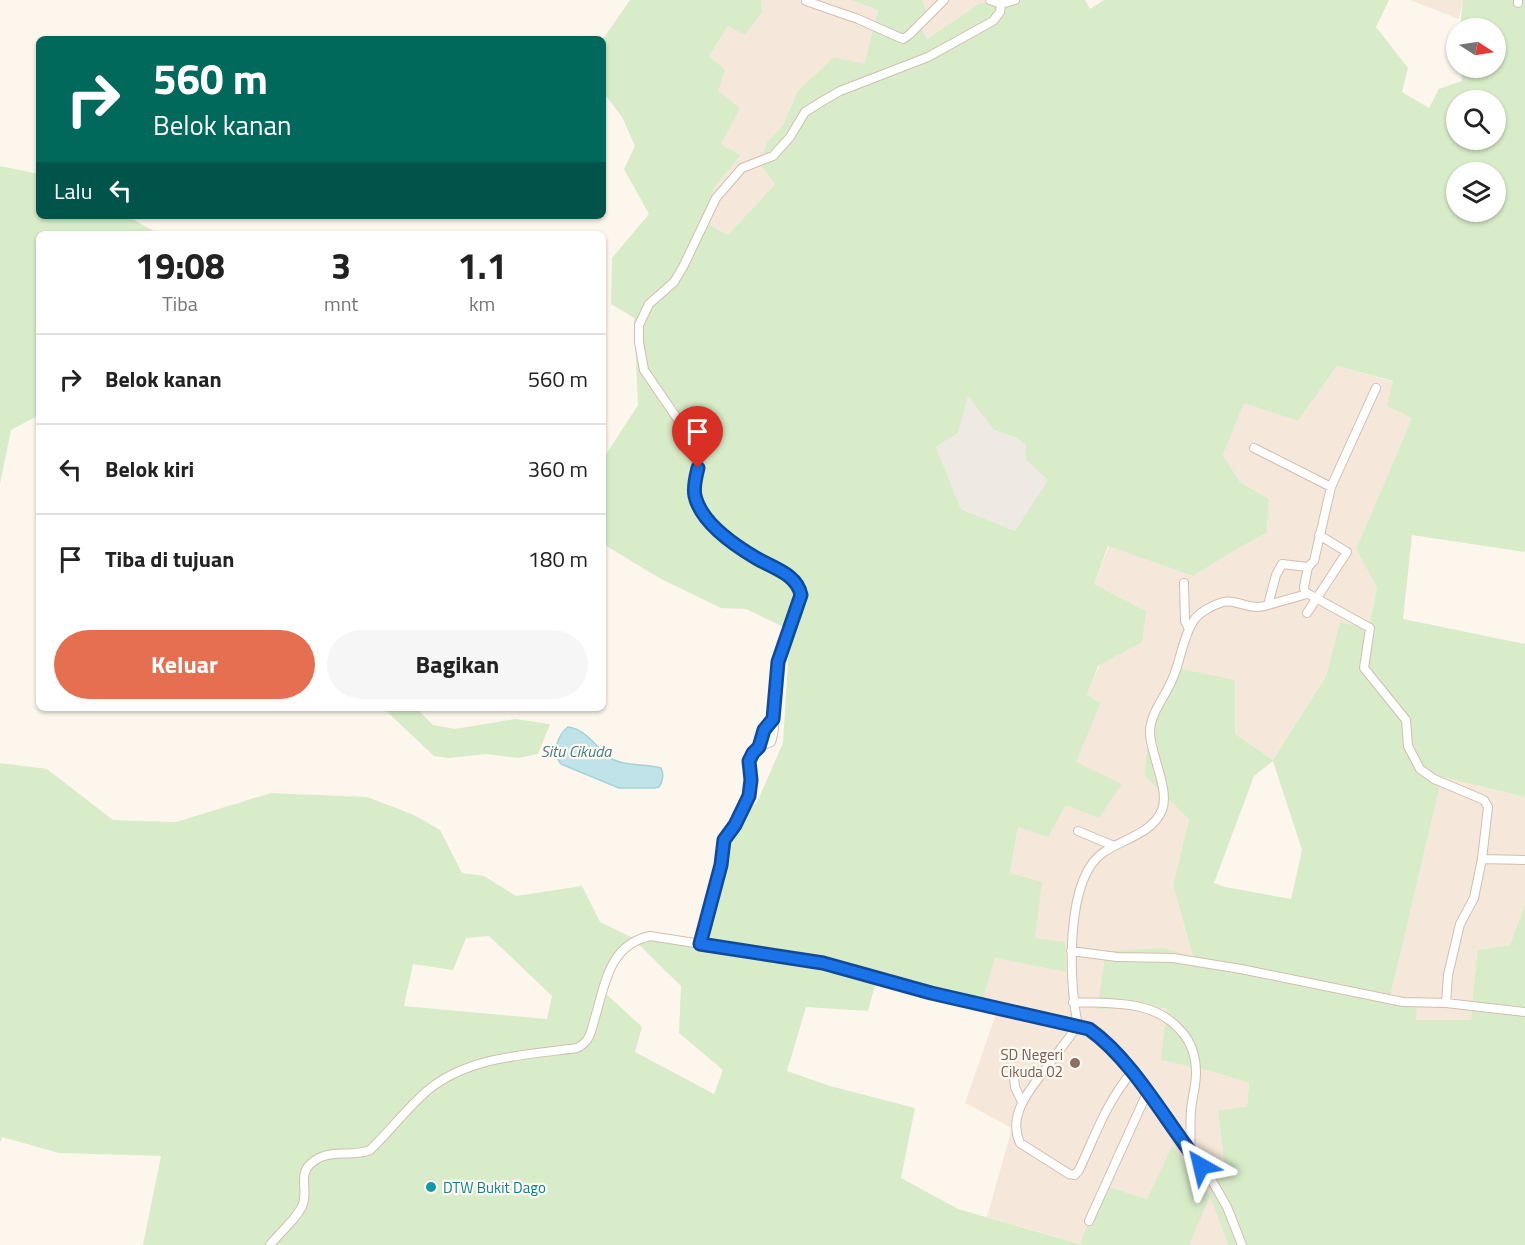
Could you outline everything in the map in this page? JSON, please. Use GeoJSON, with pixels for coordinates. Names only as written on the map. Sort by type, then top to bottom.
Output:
{"type":"FeatureCollection","features":[{"type":"Feature","properties":{"kind":"street"},"geometry":{"type":"LineString","coordinates":[[807,0],[903,39],[944,0]]}},
{"type":"Feature","properties":{"kind":"street"},"geometry":{"type":"LineString","coordinates":[[990,0],[1001,4],[1015,0]]}},
{"type":"Feature","properties":{"kind":"street"},"geometry":{"type":"LineString","coordinates":[[700,944],[721,865],[724,840],[745,806],[751,780],[749,761],[759,747],[771,742],[775,732],[773,719],[778,662],[801,595],[800,587],[786,573],[754,557],[733,542],[716,528],[698,506],[694,493],[698,468],[697,451],[694,443],[644,370],[639,342],[639,325],[649,304],[674,282],[716,198],[742,168],[773,156],[790,137],[805,112],[840,91],[928,57],[993,21],[1000,12],[1001,4]]}},
{"type":"Feature","properties":{"kind":"street"},"geometry":{"type":"LineString","coordinates":[[1377,388],[1331,487],[1314,561],[1308,567],[1304,587],[1307,594],[1370,628],[1364,668],[1406,720],[1408,746],[1420,769],[1434,779],[1484,800],[1488,807],[1482,859],[1474,898],[1460,924],[1448,975],[1446,1003]]}},
{"type":"Feature","properties":{"kind":"street"},"geometry":{"type":"LineString","coordinates":[[1254,448],[1331,487]]}},
{"type":"Feature","properties":{"kind":"street"},"geometry":{"type":"LineString","coordinates":[[1307,613],[1347,552],[1319,535]]}},
{"type":"Feature","properties":{"kind":"street"},"geometry":{"type":"LineString","coordinates":[[1268,605],[1276,575],[1282,564],[1308,567]]}},
{"type":"Feature","properties":{"kind":"street"},"geometry":{"type":"LineString","coordinates":[[1184,583],[1185,621],[1189,629]]}},
{"type":"Feature","properties":{"kind":"street"},"geometry":{"type":"LineString","coordinates":[[1132,1072],[1108,1107],[1079,1170],[1074,1175],[1020,1143],[1016,1127],[1022,1102],[1078,1025],[1073,1002],[1071,951],[1074,914],[1087,874],[1097,857],[1151,826],[1162,811],[1162,789],[1151,744],[1150,726],[1174,678],[1189,629],[1197,616],[1221,602],[1229,601],[1259,609],[1307,594]]}},
{"type":"Feature","properties":{"kind":"street"},"geometry":{"type":"LineString","coordinates":[[1078,831],[1114,846]]}},
{"type":"Feature","properties":{"kind":"street"},"geometry":{"type":"LineString","coordinates":[[1482,859],[1525,860]]}},
{"type":"Feature","properties":{"kind":"street"},"geometry":{"type":"LineString","coordinates":[[270,1245],[303,1204],[303,1177],[314,1162],[330,1155],[359,1153],[370,1149],[429,1089],[467,1067],[503,1057],[577,1048],[584,1045],[592,1031],[613,961],[619,951],[638,938],[650,936],[823,963],[931,993],[1089,1029],[1103,1039],[1132,1072],[1211,1179],[1227,1207],[1242,1245]]}},
{"type":"Feature","properties":{"kind":"street"},"geometry":{"type":"LineString","coordinates":[[1071,951],[1117,957],[1173,958],[1241,969],[1403,1002],[1446,1003],[1525,1012]]}},
{"type":"Feature","properties":{"kind":"street"},"geometry":{"type":"LineString","coordinates":[[1073,1002],[1140,1006],[1171,1019],[1185,1036],[1193,1051],[1196,1076],[1191,1110],[1190,1152]]}},
{"type":"Feature","properties":{"kind":"street"},"geometry":{"type":"LineString","coordinates":[[1012,1069],[1015,1087],[1022,1102]]}},
{"type":"Feature","properties":{"kind":"street"},"geometry":{"type":"LineString","coordinates":[[1089,1221],[1147,1093]]}},
{"type":"Feature","properties":{"kind":"shaded area"},"geometry":{"type":"Polygon","coordinates":[[[761,0],[851,0],[878,9],[864,64],[797,92],[783,125],[767,142],[775,184],[728,235],[701,220],[715,187],[741,155],[721,144],[718,91],[709,56],[728,26],[762,12],[761,0]]]}},
{"type":"Feature","properties":{"kind":"shaded area"},"geometry":{"type":"Polygon","coordinates":[[[922,0],[1019,0],[1009,3],[980,3],[927,39],[918,22],[927,12],[922,0]]]}},
{"type":"Feature","properties":{"kind":"shaded area"},"geometry":{"type":"Polygon","coordinates":[[[1410,0],[1463,0],[1459,18],[1410,0]]]}},
{"type":"Feature","properties":{"kind":"shaded area"},"geometry":{"type":"Polygon","coordinates":[[[1337,366],[1394,382],[1412,418],[1356,549],[1377,588],[1367,628],[1340,622],[1326,676],[1273,760],[1235,734],[1235,680],[1147,720],[1144,775],[1189,818],[1173,885],[1193,958],[1097,1009],[1167,1008],[1207,1070],[1249,1083],[1247,1108],[1218,1110],[1224,1164],[1210,1196],[1228,1245],[1189,1245],[1209,1196],[1172,1146],[1147,1199],[1103,1185],[1081,1244],[987,1217],[1012,1128],[965,1103],[996,1014],[980,1010],[995,958],[1065,972],[1035,938],[1010,874],[1018,827],[1066,805],[1122,785],[1075,762],[1101,702],[1087,695],[1099,666],[1146,611],[1094,584],[1109,546],[1193,576],[1267,533],[1269,499],[1240,482],[1223,455],[1244,402],[1298,421],[1337,366]]]}},
{"type":"Feature","properties":{"kind":"shaded area"},"geometry":{"type":"Polygon","coordinates":[[[968,395],[994,430],[1017,438],[1026,445],[1026,460],[1049,480],[1015,531],[961,509],[936,447],[958,433],[968,395]]]}},
{"type":"Feature","properties":{"kind":"shaded area"},"geometry":{"type":"Polygon","coordinates":[[[1442,777],[1525,797],[1525,903],[1510,945],[1477,950],[1471,1021],[1416,1020],[1390,997],[1442,777]]]}},
{"type":"Feature","properties":{"kind":"green space"},"geometry":{"type":"Polygon","coordinates":[[[630,0],[761,0],[762,12],[745,35],[728,26],[709,56],[725,70],[718,91],[740,108],[721,144],[741,155],[715,187],[701,220],[728,235],[775,184],[760,164],[767,142],[783,125],[797,92],[834,57],[864,64],[878,10],[851,0],[922,0],[927,12],[918,22],[927,39],[980,3],[1009,3],[1019,0],[1085,0],[1090,9],[1104,0],[1389,0],[1376,27],[1408,68],[1402,92],[1429,108],[1439,89],[1462,81],[1462,78],[1506,78],[1506,18],[1461,18],[1463,0],[1525,0],[1525,552],[1412,535],[1403,619],[1525,644],[1525,797],[1442,777],[1390,997],[1417,999],[1416,1020],[1471,1020],[1477,950],[1510,945],[1525,903],[1525,1245],[1228,1245],[1210,1196],[1189,1245],[143,1245],[161,1156],[59,1153],[2,1137],[0,1143],[0,763],[47,769],[113,820],[176,822],[271,793],[367,797],[414,815],[440,830],[462,873],[484,876],[516,896],[582,886],[600,922],[631,937],[655,935],[703,944],[727,838],[758,800],[783,743],[790,630],[746,609],[721,608],[661,579],[606,546],[606,454],[638,405],[634,318],[611,304],[612,258],[649,214],[624,169],[635,146],[622,117],[606,96],[605,36],[630,0]],[[1337,366],[1298,421],[1244,403],[1223,455],[1240,482],[1269,499],[1267,533],[1193,576],[1108,546],[1094,584],[1146,611],[1142,642],[1098,666],[1087,695],[1101,702],[1076,762],[1122,784],[1099,818],[1066,805],[1048,837],[1018,827],[1010,873],[1042,882],[1035,938],[1065,942],[1066,972],[995,958],[980,1010],[875,985],[868,1011],[806,1007],[787,1071],[830,1086],[915,1108],[901,1178],[958,1209],[1080,1244],[1103,1185],[1147,1199],[1172,1146],[1209,1195],[1224,1164],[1218,1110],[1247,1107],[1249,1083],[1207,1070],[1161,1060],[1167,1008],[1097,1009],[1106,951],[1164,948],[1193,957],[1173,885],[1189,819],[1144,775],[1147,720],[1177,668],[1235,680],[1235,734],[1273,760],[1326,676],[1340,622],[1367,628],[1377,588],[1356,549],[1412,418],[1387,406],[1393,381],[1337,366]],[[968,396],[958,433],[936,447],[961,509],[1015,531],[1048,480],[1026,460],[1026,445],[1017,438],[994,430],[968,396]],[[1273,761],[1254,776],[1214,883],[1291,899],[1302,850],[1273,761]],[[489,936],[466,938],[453,970],[413,964],[404,1006],[547,1019],[552,996],[489,936]],[[632,938],[613,960],[602,990],[642,1027],[635,1052],[714,1094],[723,1070],[679,1033],[681,986],[632,938]]]}},
{"type":"Feature","properties":{"kind":"green space"},"geometry":{"type":"Polygon","coordinates":[[[0,166],[36,173],[36,219],[132,219],[154,231],[36,231],[36,417],[11,430],[0,484],[0,166]]]}},
{"type":"Feature","properties":{"kind":"green space"},"geometry":{"type":"Polygon","coordinates":[[[386,711],[419,711],[433,725],[455,729],[515,719],[550,724],[538,754],[518,758],[486,754],[449,758],[434,756],[386,711]]]}},
{"type":"Feature","properties":{"kind":"water","name":"Situ Cikuda"},"geometry":{"type":"Polygon","coordinates":[[[568,727],[587,736],[614,760],[626,764],[661,768],[663,775],[659,787],[619,788],[561,764],[556,750],[561,735],[568,727]]]}},
{"type":"Feature","properties":{"kind":"place","name":"SD Negeri Cikuda 02"},"geometry":{"type":"Point","coordinates":[1075,1063]}},
{"type":"Feature","properties":{"kind":"place","name":"DTW Bukit Dago"},"geometry":{"type":"Point","coordinates":[431,1187]}},
{"type":"Feature","properties":{"kind":"route"},"geometry":{"type":"LineString","coordinates":[[698,468],[694,493],[702,512],[716,528],[743,550],[786,573],[800,587],[801,595],[778,662],[774,686],[773,719],[764,730],[759,747],[749,761],[751,780],[749,796],[735,825],[724,840],[721,865],[700,944],[823,963],[931,993],[1089,1029],[1103,1039],[1132,1072],[1201,1166]]}}]}
